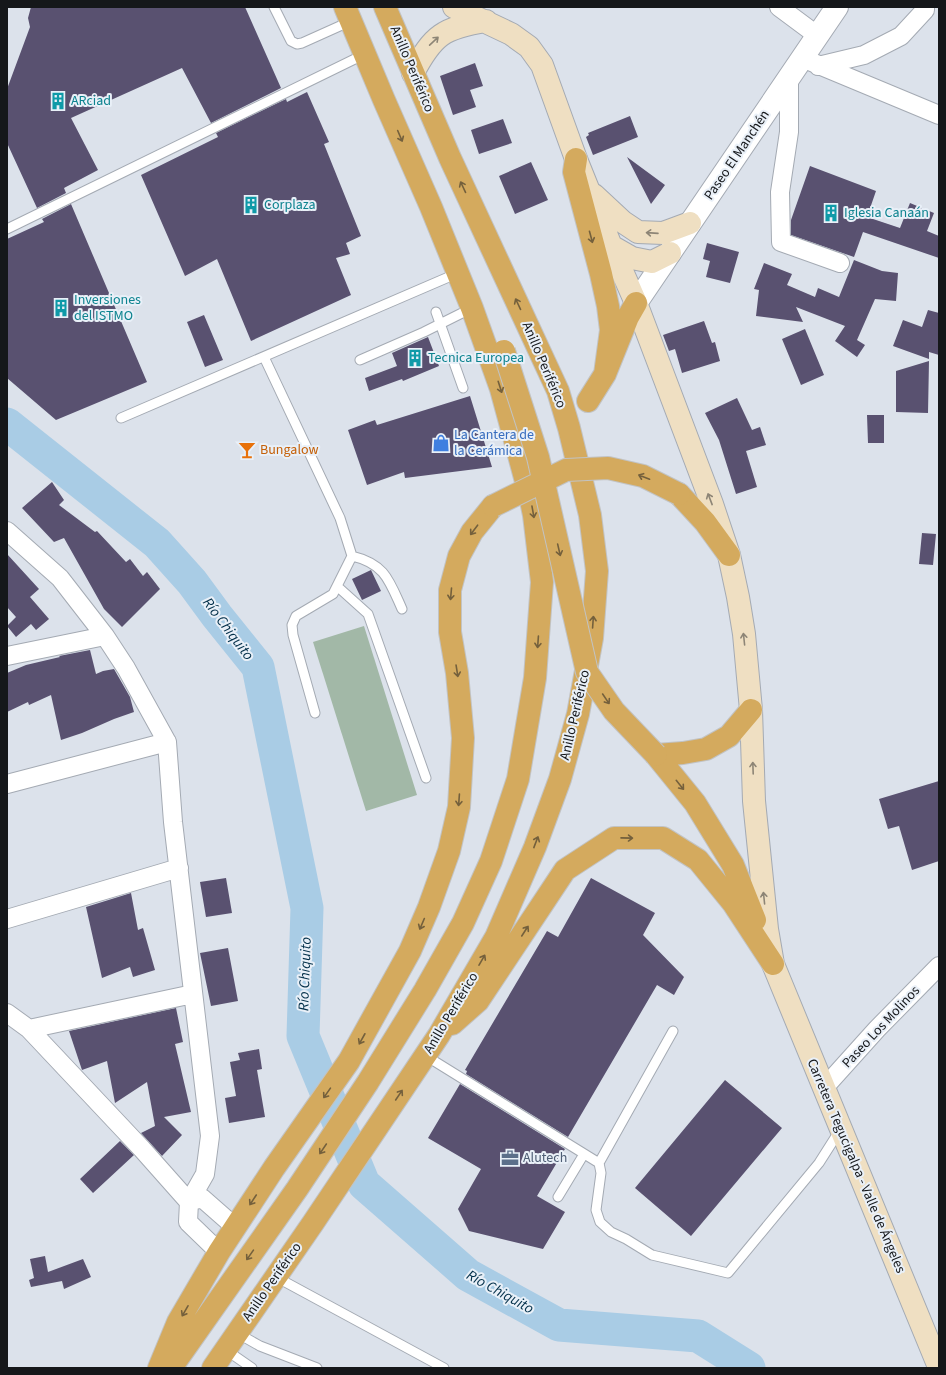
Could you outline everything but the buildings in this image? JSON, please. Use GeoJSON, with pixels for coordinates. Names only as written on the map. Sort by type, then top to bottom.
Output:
{"type":"FeatureCollection","features":[{"type":"Feature","properties":{"kind":"highway","name":"Anillo Periférico"},"geometry":{"type":"LineString","coordinates":[[213,1368],[426,1056],[496,937],[535,847],[560,779],[578,714],[592,638],[597,572],[590,515],[569,428],[558,391],[450,158],[385,7]]}},
{"type":"Feature","properties":{"kind":"highway"},"geometry":{"type":"LineString","coordinates":[[171,1368],[297,1189],[368,1082],[425,990],[463,923],[491,861],[518,778],[535,678],[542,582],[534,515],[530,496],[501,389],[472,308],[431,206],[348,14]]}},
{"type":"Feature","properties":{"kind":"highway"},"geometry":{"type":"LineString","coordinates":[[576,159],[574,172],[602,274],[608,306],[611,330],[604,374]]}},
{"type":"Feature","properties":{"kind":"highway"},"geometry":{"type":"LineString","coordinates":[[431,206],[465,265],[504,351],[538,457],[587,672],[614,711],[656,754],[695,802],[733,865],[773,964]]}},
{"type":"Feature","properties":{"kind":"highway"},"geometry":{"type":"LineString","coordinates":[[588,401],[604,374],[628,317],[636,303]]}},
{"type":"Feature","properties":{"kind":"highway"},"geometry":{"type":"LineString","coordinates":[[159,1368],[178,1322],[235,1226],[349,1061],[410,951],[430,906],[449,851],[459,807],[463,738],[457,673],[450,632],[450,590],[459,556],[472,532],[493,506],[566,470],[608,468],[643,476],[679,494],[705,522],[729,555]]}},
{"type":"Feature","properties":{"kind":"highway"},"geometry":{"type":"LineString","coordinates":[[656,754],[683,753],[706,748],[729,736],[751,710]]}},
{"type":"Feature","properties":{"kind":"highway"},"geometry":{"type":"LineString","coordinates":[[439,1036],[478,1001],[565,870],[614,838],[663,838],[698,860],[733,903],[773,964]]}},
{"type":"Feature","properties":{"kind":"main road","name":"Carretera Tegucigalpa - Valle de Ángeles"},"geometry":{"type":"LineString","coordinates":[[454,7],[511,34],[529,47],[542,66],[576,159],[636,303],[712,504],[729,555],[744,634],[751,710],[754,801],[767,929],[773,964],[823,1089],[841,1128],[939,1367]]}},
{"type":"Feature","properties":{"kind":"main road"},"geometry":{"type":"LineString","coordinates":[[413,73],[424,52],[444,33],[456,27],[486,22]]}},
{"type":"Feature","properties":{"kind":"main road"},"geometry":{"type":"LineString","coordinates":[[589,191],[623,222],[638,232],[663,233],[690,224]]}},
{"type":"Feature","properties":{"kind":"main road"},"geometry":{"type":"LineString","coordinates":[[611,246],[632,258],[652,262],[670,252]]}},
{"type":"Feature","properties":{"kind":"street"},"geometry":{"type":"LineString","coordinates":[[779,7],[818,36]]}},
{"type":"Feature","properties":{"kind":"street","name":"Paseo El Manchén"},"geometry":{"type":"LineString","coordinates":[[636,303],[789,79],[810,62],[818,36],[837,7]]}},
{"type":"Feature","properties":{"kind":"street"},"geometry":{"type":"LineString","coordinates":[[810,62],[864,55],[901,36],[925,10],[925,7]]}},
{"type":"Feature","properties":{"kind":"street"},"geometry":{"type":"LineString","coordinates":[[810,62],[939,115]]}},
{"type":"Feature","properties":{"kind":"street"},"geometry":{"type":"LineString","coordinates":[[789,79],[790,132],[780,192],[781,242],[840,263]]}},
{"type":"Feature","properties":{"kind":"street"},"geometry":{"type":"LineString","coordinates":[[7,531],[60,578],[105,636],[126,668],[167,742],[173,822],[210,1136],[205,1174],[189,1202],[188,1222],[219,1252]]}},
{"type":"Feature","properties":{"kind":"street"},"geometry":{"type":"LineString","coordinates":[[7,656],[105,636]]}},
{"type":"Feature","properties":{"kind":"street"},"geometry":{"type":"LineString","coordinates":[[7,784],[167,742]]}},
{"type":"Feature","properties":{"kind":"street"},"geometry":{"type":"LineString","coordinates":[[7,919],[179,868]]}},
{"type":"Feature","properties":{"kind":"street","name":"Paseo Los Molinos"},"geometry":{"type":"LineString","coordinates":[[823,1089],[877,1029],[939,966]]}},
{"type":"Feature","properties":{"kind":"street"},"geometry":{"type":"LineString","coordinates":[[29,1028],[193,994]]}},
{"type":"Feature","properties":{"kind":"street"},"geometry":{"type":"LineString","coordinates":[[7,1013],[29,1028],[142,1149],[189,1202]]}},
{"type":"Feature","properties":{"kind":"street"},"geometry":{"type":"LineString","coordinates":[[189,1202],[202,1198],[235,1226]]}},
{"type":"Feature","properties":{"kind":"lane"},"geometry":{"type":"LineString","coordinates":[[274,7],[291,41],[297,44],[302,43],[348,14]]}},
{"type":"Feature","properties":{"kind":"lane"},"geometry":{"type":"LineString","coordinates":[[7,229],[365,54]]}},
{"type":"Feature","properties":{"kind":"lane"},"geometry":{"type":"LineString","coordinates":[[121,418],[458,273]]}},
{"type":"Feature","properties":{"kind":"lane"},"geometry":{"type":"LineString","coordinates":[[360,360],[424,332],[472,308]]}},
{"type":"Feature","properties":{"kind":"lane"},"geometry":{"type":"LineString","coordinates":[[436,312],[463,388]]}},
{"type":"Feature","properties":{"kind":"lane"},"geometry":{"type":"LineString","coordinates":[[264,356],[340,518],[352,556],[338,587],[333,594],[296,616],[292,625],[315,713]]}},
{"type":"Feature","properties":{"kind":"lane"},"geometry":{"type":"LineString","coordinates":[[352,556],[367,560],[380,570],[389,580],[402,609]]}},
{"type":"Feature","properties":{"kind":"lane"},"geometry":{"type":"LineString","coordinates":[[338,587],[368,614],[426,778]]}},
{"type":"Feature","properties":{"kind":"lane"},"geometry":{"type":"LineString","coordinates":[[673,1031],[599,1163],[601,1173],[596,1210],[600,1222],[612,1232],[652,1255],[728,1273],[819,1162],[841,1128]]}},
{"type":"Feature","properties":{"kind":"lane"},"geometry":{"type":"LineString","coordinates":[[426,1056],[599,1163]]}},
{"type":"Feature","properties":{"kind":"lane"},"geometry":{"type":"LineString","coordinates":[[558,1197],[584,1154]]}},
{"type":"Feature","properties":{"kind":"lane"},"geometry":{"type":"LineString","coordinates":[[276,1277],[444,1368]]}},
{"type":"Feature","properties":{"kind":"lane"},"geometry":{"type":"LineString","coordinates":[[231,1342],[252,1368]]}},
{"type":"Feature","properties":{"kind":"lane"},"geometry":{"type":"LineString","coordinates":[[231,1342],[260,1346],[318,1368]]}},
{"type":"Feature","properties":{"kind":"green space"},"geometry":{"type":"Polygon","coordinates":[[[364,626],[417,795],[366,811],[313,642],[364,626]]]}},
{"type":"Feature","properties":{"kind":"waterway","name":"Río Chiquito"},"geometry":{"type":"LineString","coordinates":[[7,424],[157,543],[192,582],[258,667],[307,908],[303,1036],[364,1184],[468,1275],[559,1325],[698,1336],[749,1368]]}},
{"type":"Feature","properties":{"kind":"place","name":"ARciad"},"geometry":{"type":"Point","coordinates":[58,101]}},
{"type":"Feature","properties":{"kind":"place","name":"Corplaza"},"geometry":{"type":"Point","coordinates":[251,205]}},
{"type":"Feature","properties":{"kind":"place","name":"Iglesia Canaán"},"geometry":{"type":"Point","coordinates":[831,213]}},
{"type":"Feature","properties":{"kind":"place","name":"Inversiones del ISTMO"},"geometry":{"type":"Point","coordinates":[61,308]}},
{"type":"Feature","properties":{"kind":"place","name":"Tecnica Europea"},"geometry":{"type":"Point","coordinates":[415,358]}},
{"type":"Feature","properties":{"kind":"place","name":"La Cantera de la Cerámica"},"geometry":{"type":"Point","coordinates":[441,443]}},
{"type":"Feature","properties":{"kind":"place","name":"Bungalow"},"geometry":{"type":"Point","coordinates":[247,450]}},
{"type":"Feature","properties":{"kind":"place","name":"Alutech"},"geometry":{"type":"Point","coordinates":[510,1158]}}]}
